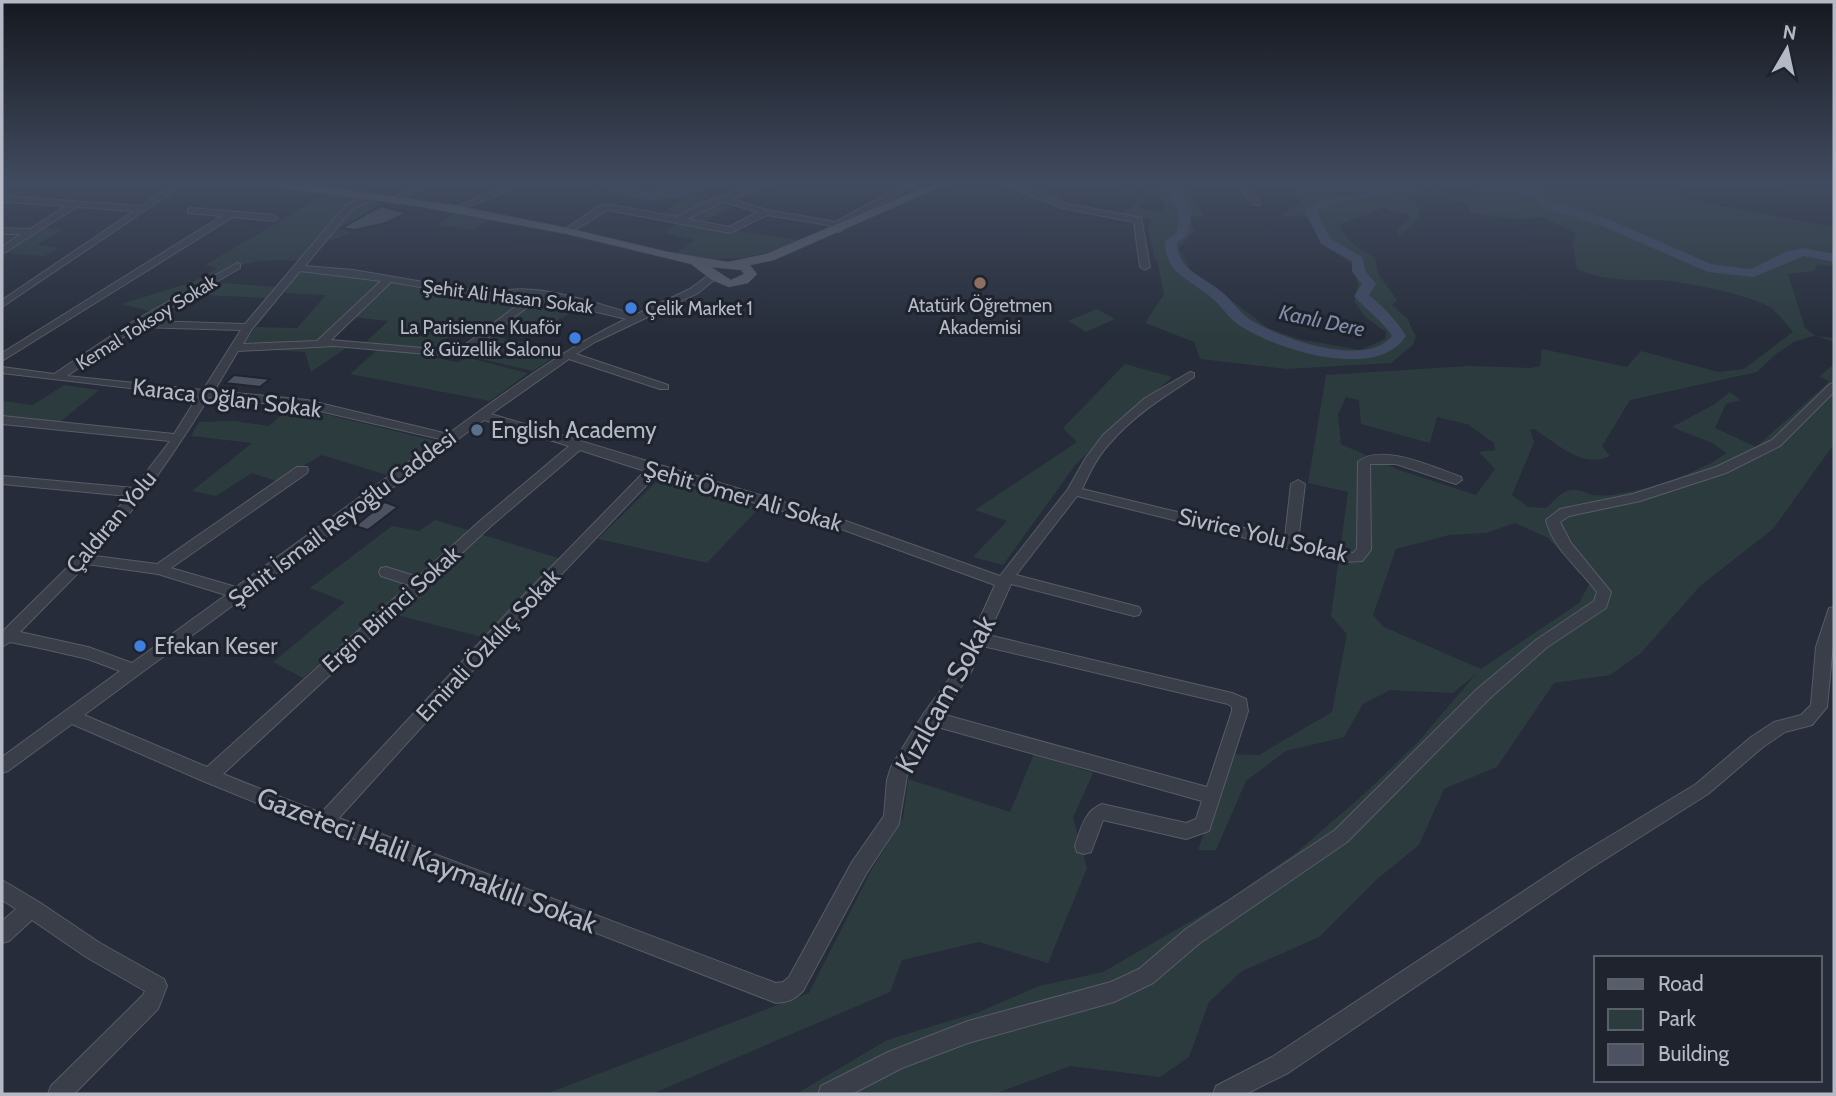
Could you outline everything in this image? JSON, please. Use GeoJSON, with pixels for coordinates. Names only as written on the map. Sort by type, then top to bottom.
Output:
{"type":"FeatureCollection","features":[{"type":"Feature","properties":{"kind":"main road"},"geometry":{"type":"LineString","coordinates":[[584,235],[691,261],[745,267],[751,272]]}},
{"type":"Feature","properties":{"kind":"main road"},"geometry":{"type":"LineString","coordinates":[[714,275],[719,268],[770,257],[820,235]]}},
{"type":"Feature","properties":{"kind":"main road"},"geometry":{"type":"LineString","coordinates":[[691,261],[719,281],[728,283],[745,280],[770,257]]}},
{"type":"Feature","properties":{"kind":"street"},"geometry":{"type":"LineString","coordinates":[[2,251],[25,235]]}},
{"type":"Feature","properties":{"kind":"street"},"geometry":{"type":"LineString","coordinates":[[2,304],[105,235]]}},
{"type":"Feature","properties":{"kind":"street"},"geometry":{"type":"LineString","coordinates":[[2,358],[201,235]]}},
{"type":"Feature","properties":{"kind":"street","name":"Çaldıran Yolu"},"geometry":{"type":"LineString","coordinates":[[4,639],[84,559],[178,438],[248,327],[325,235]]}},
{"type":"Feature","properties":{"kind":"street"},"geometry":{"type":"LineString","coordinates":[[1140,235],[1144,267]]}},
{"type":"Feature","properties":{"kind":"street","name":"Kemal Toksoy Sokak"},"geometry":{"type":"LineString","coordinates":[[56,379],[136,324],[237,266]]}},
{"type":"Feature","properties":{"kind":"street","name":"Şehit Ali Hasan Sokak"},"geometry":{"type":"LineString","coordinates":[[299,268],[389,279],[494,297],[511,292],[600,307],[633,318]]}},
{"type":"Feature","properties":{"kind":"street","name":"Şehit İsmail Reyoğlu Caddesi"},"geometry":{"type":"LineString","coordinates":[[694,291],[714,275]]}},
{"type":"Feature","properties":{"kind":"street"},"geometry":{"type":"LineString","coordinates":[[321,343],[389,279]]}},
{"type":"Feature","properties":{"kind":"street","name":"Şehit İsmail Reyoğlu Caddesi"},"geometry":{"type":"LineString","coordinates":[[2,765],[240,594],[481,415],[568,355],[633,318],[694,291],[728,283]]}},
{"type":"Feature","properties":{"kind":"street"},"geometry":{"type":"LineString","coordinates":[[236,348],[321,343],[367,344],[458,355],[535,296]]}},
{"type":"Feature","properties":{"kind":"street"},"geometry":{"type":"LineString","coordinates":[[136,324],[248,327]]}},
{"type":"Feature","properties":{"kind":"street"},"geometry":{"type":"LineString","coordinates":[[568,355],[664,387]]}},
{"type":"Feature","properties":{"kind":"street","name":"Karaca Oğlan Sokak"},"geometry":{"type":"LineString","coordinates":[[2,370],[56,379],[307,404],[450,438]]}},
{"type":"Feature","properties":{"kind":"street","name":"Kızılcam Sokak"},"geometry":{"type":"LineString","coordinates":[[788,992],[796,984],[859,868],[893,818],[896,780],[900,767],[964,670],[1005,581],[1074,491],[1091,459],[1107,438],[1149,401],[1190,375]]}},
{"type":"Feature","properties":{"kind":"street"},"geometry":{"type":"LineString","coordinates":[[829,1094],[896,1060],[968,1032],[1114,992],[1146,976],[1193,936],[1341,836],[1483,694],[1541,644],[1601,604],[1604,592],[1592,573],[1557,535],[1553,520],[1565,512],[1635,498],[1692,482],[1743,459],[1776,443],[1834,386]]}},
{"type":"Feature","properties":{"kind":"street","name":"Şehit Ömer Ali Sokak"},"geometry":{"type":"LineString","coordinates":[[481,415],[838,523],[1005,581],[1134,611]]}},
{"type":"Feature","properties":{"kind":"street"},"geometry":{"type":"LineString","coordinates":[[2,421],[178,438]]}},
{"type":"Feature","properties":{"kind":"street","name":"Ergin Birinci Sokak"},"geometry":{"type":"LineString","coordinates":[[209,776],[419,583],[578,446]]}},
{"type":"Feature","properties":{"kind":"street","name":"Sivrice Yolu Sokak"},"geometry":{"type":"LineString","coordinates":[[1074,491],[1343,557],[1357,558],[1364,550],[1364,462],[1372,457],[1385,458],[1456,480]]}},
{"type":"Feature","properties":{"kind":"street","name":"Emirali Özkılıç Sokak"},"geometry":{"type":"LineString","coordinates":[[324,822],[529,599],[654,469]]}},
{"type":"Feature","properties":{"kind":"street"},"geometry":{"type":"LineString","coordinates":[[159,569],[302,470]]}},
{"type":"Feature","properties":{"kind":"street"},"geometry":{"type":"LineString","coordinates":[[2,480],[136,493]]}},
{"type":"Feature","properties":{"kind":"street"},"geometry":{"type":"LineString","coordinates":[[1291,544],[1298,484]]}},
{"type":"Feature","properties":{"kind":"street"},"geometry":{"type":"LineString","coordinates":[[84,559],[159,569],[240,594]]}},
{"type":"Feature","properties":{"kind":"street"},"geometry":{"type":"LineString","coordinates":[[386,572],[419,583]]}},
{"type":"Feature","properties":{"kind":"street"},"geometry":{"type":"LineString","coordinates":[[1224,1094],[1280,1065],[1581,864],[1702,789],[1768,734],[1780,727],[1806,720],[1819,707],[1821,664],[1828,627],[1834,612]]}},
{"type":"Feature","properties":{"kind":"street"},"geometry":{"type":"LineString","coordinates":[[4,639],[48,642],[111,660],[134,670]]}},
{"type":"Feature","properties":{"kind":"street"},"geometry":{"type":"LineString","coordinates":[[979,639],[1232,699],[1240,704],[1203,825],[1186,831],[1102,812],[1096,815],[1084,846]]}},
{"type":"Feature","properties":{"kind":"street","name":"Gazeteci Halil Kaymaklılı Sokak"},"geometry":{"type":"LineString","coordinates":[[70,716],[324,822],[348,828],[776,993],[788,992]]}},
{"type":"Feature","properties":{"kind":"street"},"geometry":{"type":"LineString","coordinates":[[930,718],[1213,796]]}},
{"type":"Feature","properties":{"kind":"street"},"geometry":{"type":"LineString","coordinates":[[2,889],[93,950],[157,986],[151,1002],[59,1094]]}},
{"type":"Feature","properties":{"kind":"street"},"geometry":{"type":"LineString","coordinates":[[2,934],[32,908]]}},
{"type":"Feature","properties":{"kind":"green space"},"geometry":{"type":"Polygon","coordinates":[[[53,235],[37,245],[59,248],[44,256],[2,253],[2,237],[53,235]]]}},
{"type":"Feature","properties":{"kind":"green space"},"geometry":{"type":"Polygon","coordinates":[[[256,235],[346,235],[328,241],[308,261],[278,260],[245,264],[207,282],[278,287],[266,298],[182,294],[149,311],[121,304],[193,282],[217,268],[205,265],[256,235]]]}},
{"type":"Feature","properties":{"kind":"green space"},"geometry":{"type":"Polygon","coordinates":[[[674,235],[765,235],[798,240],[766,252],[738,258],[711,258],[676,253],[695,240],[674,235]]]}},
{"type":"Feature","properties":{"kind":"green space"},"geometry":{"type":"Polygon","coordinates":[[[1149,235],[1191,235],[1179,248],[1190,269],[1268,328],[1298,339],[1360,350],[1385,339],[1386,332],[1365,317],[1354,301],[1358,285],[1353,265],[1327,247],[1319,235],[1346,235],[1375,258],[1378,274],[1397,300],[1392,305],[1407,318],[1416,337],[1413,345],[1391,363],[1287,369],[1200,359],[1194,342],[1145,323],[1164,294],[1149,235]]]}},
{"type":"Feature","properties":{"kind":"green space"},"geometry":{"type":"Polygon","coordinates":[[[1575,235],[1834,235],[1834,266],[1817,265],[1814,271],[1788,274],[1805,328],[1816,336],[1794,342],[1757,372],[1630,400],[1602,446],[1610,456],[1590,460],[1580,457],[1534,429],[1530,430],[1534,442],[1512,495],[1528,507],[1546,508],[1571,490],[1593,495],[1623,493],[1663,483],[1700,468],[1726,453],[1712,443],[1672,427],[1715,404],[1730,392],[1741,400],[1726,404],[1715,428],[1756,447],[1830,381],[1819,377],[1834,364],[1834,444],[1773,529],[1700,586],[1641,653],[1610,675],[1554,683],[1497,767],[1444,789],[1419,845],[1376,880],[1319,937],[1242,971],[1209,1002],[1189,1057],[1160,1077],[1070,1066],[994,1094],[796,1094],[887,1040],[979,1012],[1039,986],[1103,972],[1226,901],[1297,852],[1364,794],[1418,742],[1476,674],[1453,693],[1390,690],[1363,704],[1344,737],[1286,751],[1246,781],[1216,850],[1198,850],[1232,754],[1259,755],[1332,712],[1347,634],[1331,616],[1348,492],[1308,483],[1326,375],[1468,366],[1531,368],[1540,366],[1542,349],[1627,367],[1641,351],[1718,372],[1744,369],[1793,332],[1771,308],[1734,294],[1681,283],[1596,276],[1577,269],[1573,244],[1575,235]],[[1346,397],[1338,415],[1341,444],[1399,470],[1476,495],[1495,469],[1479,452],[1495,450],[1494,443],[1467,424],[1437,417],[1430,443],[1361,424],[1359,400],[1346,397]],[[1515,523],[1486,533],[1449,535],[1396,549],[1373,615],[1384,627],[1481,669],[1579,603],[1590,583],[1548,538],[1515,523]]]}},
{"type":"Feature","properties":{"kind":"green space"},"geometry":{"type":"Polygon","coordinates":[[[304,267],[450,294],[516,301],[540,299],[579,309],[522,338],[495,333],[500,328],[465,324],[426,356],[457,362],[469,358],[528,373],[490,401],[350,374],[384,344],[366,342],[388,321],[343,316],[316,346],[346,348],[311,372],[305,352],[259,349],[259,344],[244,343],[256,327],[297,328],[326,295],[284,293],[304,267]]]}},
{"type":"Feature","properties":{"kind":"green space"},"geometry":{"type":"Polygon","coordinates":[[[1097,309],[1115,319],[1086,332],[1068,321],[1097,309]]]}},
{"type":"Feature","properties":{"kind":"green space"},"geometry":{"type":"Polygon","coordinates":[[[492,336],[564,350],[533,371],[467,356],[492,336]]]}},
{"type":"Feature","properties":{"kind":"green space"},"geometry":{"type":"Polygon","coordinates":[[[1816,336],[1834,338],[1834,342],[1816,336]]]}},
{"type":"Feature","properties":{"kind":"green space"},"geometry":{"type":"Polygon","coordinates":[[[1125,364],[1172,377],[1076,464],[1003,565],[973,557],[1007,521],[975,510],[1077,442],[1063,428],[1125,364]]]}},
{"type":"Feature","properties":{"kind":"green space"},"geometry":{"type":"Polygon","coordinates":[[[64,385],[99,390],[60,422],[2,417],[2,401],[33,405],[64,385]]]}},
{"type":"Feature","properties":{"kind":"green space"},"geometry":{"type":"Polygon","coordinates":[[[291,406],[436,441],[387,475],[322,455],[276,481],[252,473],[216,496],[192,491],[252,443],[191,436],[199,422],[234,421],[269,426],[291,406]]]}},
{"type":"Feature","properties":{"kind":"green space"},"geometry":{"type":"Polygon","coordinates":[[[659,479],[759,508],[707,563],[598,539],[659,479]]]}},
{"type":"Feature","properties":{"kind":"green space"},"geometry":{"type":"Polygon","coordinates":[[[435,520],[561,559],[485,638],[382,611],[303,678],[273,662],[345,602],[310,588],[392,526],[419,531],[435,520]]]}},
{"type":"Feature","properties":{"kind":"green space"},"geometry":{"type":"Polygon","coordinates":[[[1034,754],[1093,773],[1073,818],[1087,868],[1048,963],[979,942],[902,960],[890,992],[652,1094],[546,1094],[809,993],[872,869],[903,819],[908,779],[1010,812],[1034,754]]]}},
{"type":"Feature","properties":{"kind":"building"},"geometry":{"type":"Polygon","coordinates":[[[234,375],[270,379],[260,387],[225,383],[234,375]]]}},
{"type":"Feature","properties":{"kind":"building"},"geometry":{"type":"Polygon","coordinates":[[[385,502],[398,507],[368,530],[355,526],[385,502]]]}},
{"type":"Feature","properties":{"kind":"waterway","name":"Kanlı Dere"},"geometry":{"type":"LineString","coordinates":[[1182,235],[1171,241],[1174,261],[1187,275],[1213,291],[1230,310],[1251,326],[1270,336],[1317,349],[1364,356],[1384,350],[1399,336],[1390,321],[1378,315],[1372,305],[1361,296],[1369,284],[1359,272],[1358,260],[1331,245],[1323,235]]}},
{"type":"Feature","properties":{"kind":"waterway","name":"Kanlı Dere"},"geometry":{"type":"LineString","coordinates":[[1634,235],[1708,268],[1753,273],[1795,253],[1813,252],[1834,258]]}},
{"type":"Feature","properties":{"kind":"place","name":"Atatürk Öğretmen Akademisi"},"geometry":{"type":"Point","coordinates":[980,283]}},
{"type":"Feature","properties":{"kind":"place","name":"Çelik Market 1"},"geometry":{"type":"Point","coordinates":[631,308]}},
{"type":"Feature","properties":{"kind":"place","name":"La Parisienne Kuaför & Güzellik Salonu"},"geometry":{"type":"Point","coordinates":[575,338]}},
{"type":"Feature","properties":{"kind":"place","name":"English Academy"},"geometry":{"type":"Point","coordinates":[477,430]}},
{"type":"Feature","properties":{"kind":"place","name":"Efekan Keser"},"geometry":{"type":"Point","coordinates":[140,646]}}]}
